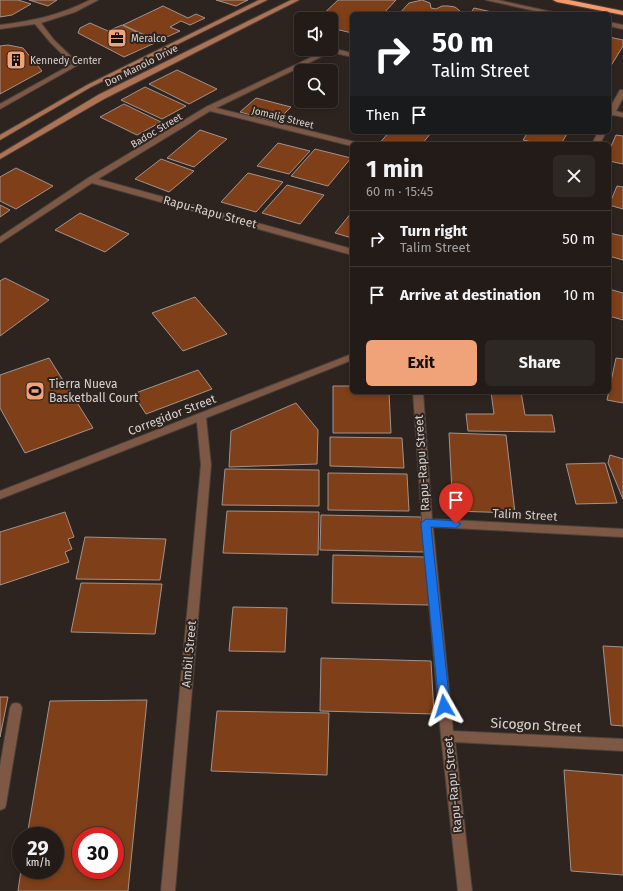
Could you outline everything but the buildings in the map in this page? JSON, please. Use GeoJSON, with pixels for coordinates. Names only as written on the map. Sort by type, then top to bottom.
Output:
{"type":"FeatureCollection","features":[{"type":"Feature","properties":{"kind":"highway"},"geometry":{"type":"LineString","coordinates":[[557,0],[623,13]]}},
{"type":"Feature","properties":{"kind":"highway"},"geometry":{"type":"LineString","coordinates":[[599,0],[623,5]]}},
{"type":"Feature","properties":{"kind":"street"},"geometry":{"type":"LineString","coordinates":[[0,27],[37,22],[73,11],[95,0]]}},
{"type":"Feature","properties":{"kind":"street","name":"Don Manolo Drive"},"geometry":{"type":"LineString","coordinates":[[0,138],[90,86],[264,0]]}},
{"type":"Feature","properties":{"kind":"street","name":"Don Manolo Drive"},"geometry":{"type":"LineString","coordinates":[[0,157],[101,97],[296,0]]}},
{"type":"Feature","properties":{"kind":"street"},"geometry":{"type":"LineString","coordinates":[[489,0],[548,12]]}},
{"type":"Feature","properties":{"kind":"street"},"geometry":{"type":"LineString","coordinates":[[0,106],[76,64],[52,41],[37,22]]}},
{"type":"Feature","properties":{"kind":"street"},"geometry":{"type":"LineString","coordinates":[[611,24],[623,27]]}},
{"type":"Feature","properties":{"kind":"street","name":"Badoc Street"},"geometry":{"type":"LineString","coordinates":[[0,241],[91,180],[209,109],[330,50],[350,55]]}},
{"type":"Feature","properties":{"kind":"street"},"geometry":{"type":"LineString","coordinates":[[611,111],[623,92]]}},
{"type":"Feature","properties":{"kind":"street"},"geometry":{"type":"LineString","coordinates":[[54,107],[71,114]]}},
{"type":"Feature","properties":{"kind":"street","name":"Jomalig Street"},"geometry":{"type":"LineString","coordinates":[[209,109],[350,144]]}},
{"type":"Feature","properties":{"kind":"street"},"geometry":{"type":"LineString","coordinates":[[611,113],[623,115]]}},
{"type":"Feature","properties":{"kind":"street","name":"Rapu-Rapu Street"},"geometry":{"type":"LineString","coordinates":[[91,180],[350,251]]}},
{"type":"Feature","properties":{"kind":"street","name":"Corregidor Street"},"geometry":{"type":"LineString","coordinates":[[0,495],[201,418],[350,358]]}},
{"type":"Feature","properties":{"kind":"street","name":"Rapu-Rapu Street"},"geometry":{"type":"LineString","coordinates":[[418,394],[426,523],[447,736],[465,891]]}},
{"type":"Feature","properties":{"kind":"street","name":"Ambil Street"},"geometry":{"type":"LineString","coordinates":[[168,891],[206,465],[201,418]]}},
{"type":"Feature","properties":{"kind":"street","name":"Talim Street"},"geometry":{"type":"LineString","coordinates":[[426,523],[623,533]]}},
{"type":"Feature","properties":{"kind":"street"},"geometry":{"type":"LineString","coordinates":[[0,804],[16,708]]}},
{"type":"Feature","properties":{"kind":"street","name":"Sicogon Street"},"geometry":{"type":"LineString","coordinates":[[447,736],[623,745]]}},
{"type":"Feature","properties":{"kind":"place","name":"Meralco"},"geometry":{"type":"Point","coordinates":[117,38]}},
{"type":"Feature","properties":{"kind":"place","name":"Kennedy Center"},"geometry":{"type":"Point","coordinates":[16,60]}},
{"type":"Feature","properties":{"kind":"place","name":"Tierra Nueva Basketball Court"},"geometry":{"type":"Point","coordinates":[35,391]}},
{"type":"Feature","properties":{"kind":"route"},"geometry":{"type":"LineString","coordinates":[[444,706],[426,523],[456,524]]}}]}
